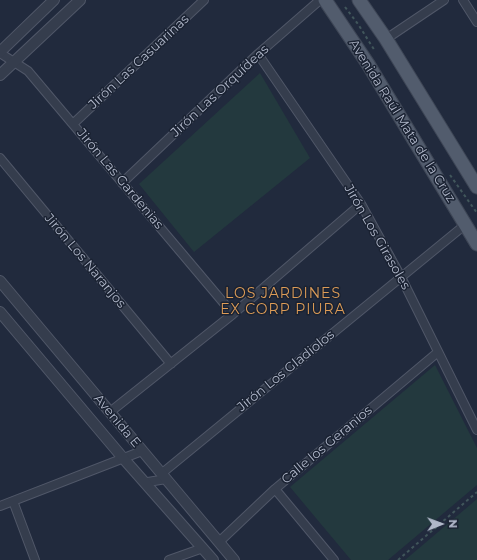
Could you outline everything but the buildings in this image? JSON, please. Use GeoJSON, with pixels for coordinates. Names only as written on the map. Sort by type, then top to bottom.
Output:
{"type":"FeatureCollection","features":[{"type":"Feature","properties":{"kind":"main road","name":"Avenida Raúl Mata de la Cruz"},"geometry":{"type":"LineString","coordinates":[[325,0],[368,64],[477,244]]}},
{"type":"Feature","properties":{"kind":"main road"},"geometry":{"type":"LineString","coordinates":[[359,0],[386,39],[477,187]]}},
{"type":"Feature","properties":{"kind":"street"},"geometry":{"type":"LineString","coordinates":[[0,76],[80,0]]}},
{"type":"Feature","properties":{"kind":"street","name":"Jirón Las Casuarinas"},"geometry":{"type":"LineString","coordinates":[[74,123],[204,0]]}},
{"type":"Feature","properties":{"kind":"street","name":"Jirón Las Orquídeas"},"geometry":{"type":"LineString","coordinates":[[122,183],[258,54],[320,0]]}},
{"type":"Feature","properties":{"kind":"street"},"geometry":{"type":"LineString","coordinates":[[386,39],[444,0]]}},
{"type":"Feature","properties":{"kind":"street"},"geometry":{"type":"LineString","coordinates":[[463,0],[477,22]]}},
{"type":"Feature","properties":{"kind":"street"},"geometry":{"type":"LineString","coordinates":[[0,52],[49,2]]}},
{"type":"Feature","properties":{"kind":"street","name":"Jirón Las Gardenias"},"geometry":{"type":"LineString","coordinates":[[0,52],[28,71],[74,123],[122,183],[233,314]]}},
{"type":"Feature","properties":{"kind":"street","name":"Jirón Los Girasoles"},"geometry":{"type":"LineString","coordinates":[[258,54],[360,204],[401,277],[477,430]]}},
{"type":"Feature","properties":{"kind":"street","name":"Jirón Los Naranjos"},"geometry":{"type":"LineString","coordinates":[[0,158],[170,364]]}},
{"type":"Feature","properties":{"kind":"street"},"geometry":{"type":"LineString","coordinates":[[110,412],[233,314],[360,204]]}},
{"type":"Feature","properties":{"kind":"street","name":"Jirón Los Gladiolos"},"geometry":{"type":"LineString","coordinates":[[164,476],[466,224]]}},
{"type":"Feature","properties":{"kind":"street","name":"Avenida E"},"geometry":{"type":"LineString","coordinates":[[0,281],[234,560]]}},
{"type":"Feature","properties":{"kind":"street","name":"Avenida E"},"geometry":{"type":"LineString","coordinates":[[0,312],[123,458],[213,560]]}},
{"type":"Feature","properties":{"kind":"street","name":"Calle los Geranios"},"geometry":{"type":"LineString","coordinates":[[219,542],[275,489],[438,352]]}},
{"type":"Feature","properties":{"kind":"street"},"geometry":{"type":"LineString","coordinates":[[0,506],[142,450]]}},
{"type":"Feature","properties":{"kind":"street"},"geometry":{"type":"LineString","coordinates":[[148,486],[148,482],[164,476]]}},
{"type":"Feature","properties":{"kind":"street"},"geometry":{"type":"LineString","coordinates":[[275,489],[334,560]]}},
{"type":"Feature","properties":{"kind":"street"},"geometry":{"type":"LineString","coordinates":[[13,501],[35,560]]}},
{"type":"Feature","properties":{"kind":"street"},"geometry":{"type":"LineString","coordinates":[[169,560],[203,548]]}},
{"type":"Feature","properties":{"kind":"path"},"geometry":{"type":"LineString","coordinates":[[398,560],[477,492]]}},
{"type":"Feature","properties":{"kind":"green space"},"geometry":{"type":"Polygon","coordinates":[[[260,73],[310,158],[194,252],[139,184],[260,73]]]}},
{"type":"Feature","properties":{"kind":"green space"},"geometry":{"type":"Polygon","coordinates":[[[435,365],[477,448],[477,485],[388,560],[351,560],[290,487],[435,365]]]}},
{"type":"Feature","properties":{"kind":"green space"},"geometry":{"type":"Polygon","coordinates":[[[477,499],[477,560],[405,560],[477,499]]]}},
{"type":"Feature","properties":{"kind":"district","name":"LOS JARDINES EX CORP PIURA"},"geometry":{"type":"Point","coordinates":[283,302]}}]}
